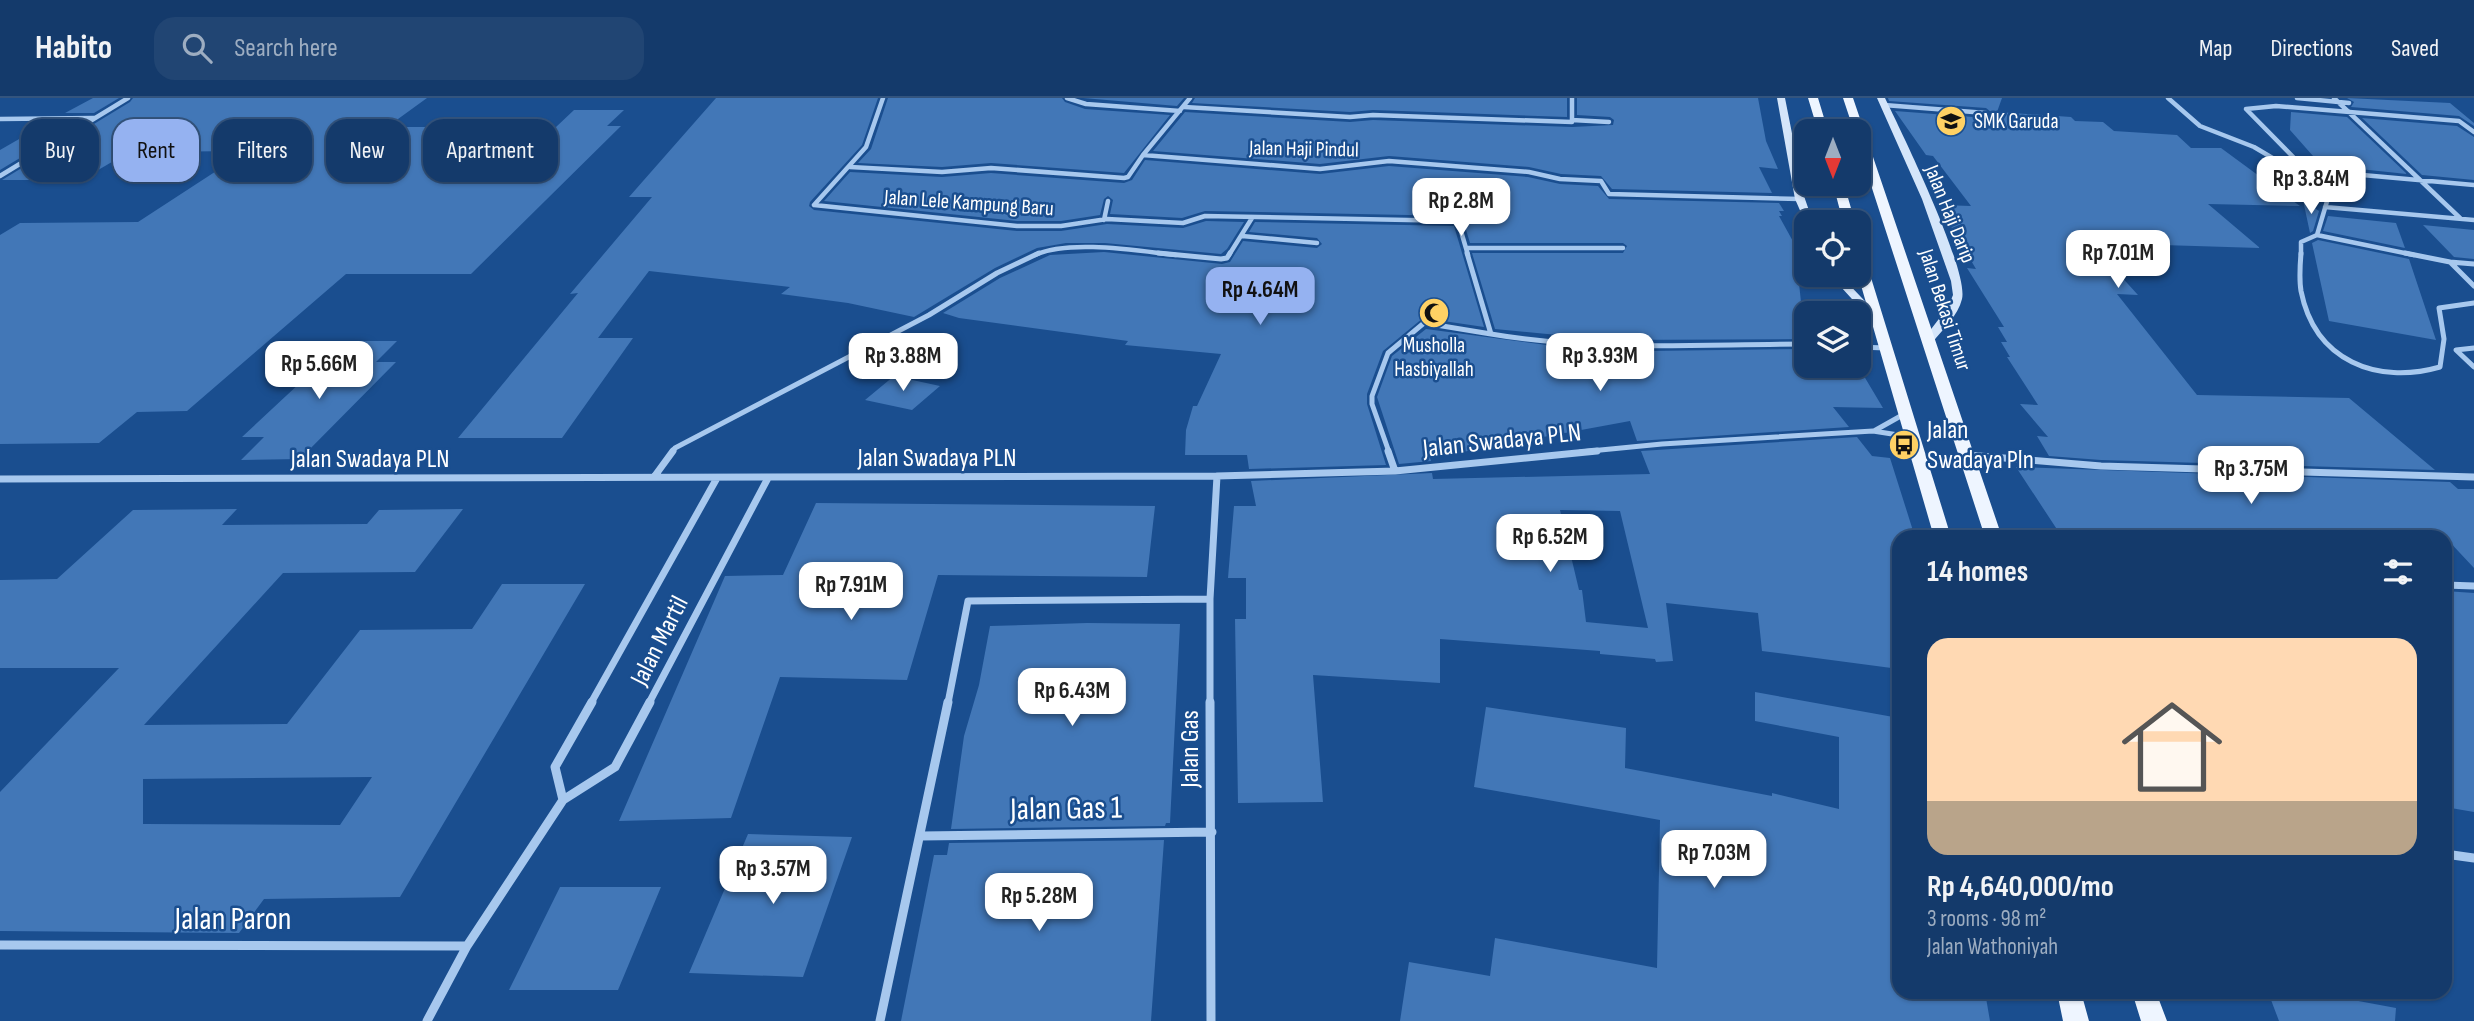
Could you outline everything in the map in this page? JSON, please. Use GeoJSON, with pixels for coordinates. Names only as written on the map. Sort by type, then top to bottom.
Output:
{"type":"FeatureCollection","features":[{"type":"Feature","properties":{"kind":"main road"},"geometry":{"type":"LineString","coordinates":[[1781,98],[1804,210]]}},
{"type":"Feature","properties":{"kind":"main road"},"geometry":{"type":"LineString","coordinates":[[1813,98],[1819,119]]}},
{"type":"Feature","properties":{"kind":"main road","name":"Jalan Bekasi Timur"},"geometry":{"type":"LineString","coordinates":[[1848,98],[1992,530]]}},
{"type":"Feature","properties":{"kind":"main road","name":"Jalan Haji Darip"},"geometry":{"type":"LineString","coordinates":[[1882,102],[1953,265],[1958,295],[1950,312],[1928,341]]}},
{"type":"Feature","properties":{"kind":"main road"},"geometry":{"type":"LineString","coordinates":[[1846,287],[1877,320]]}},
{"type":"Feature","properties":{"kind":"main road"},"geometry":{"type":"LineString","coordinates":[[1867,287],[1908,412],[1941,530]]}},
{"type":"Feature","properties":{"kind":"main road"},"geometry":{"type":"LineString","coordinates":[[2070,999],[2076,1021]]}},
{"type":"Feature","properties":{"kind":"main road"},"geometry":{"type":"LineString","coordinates":[[2146,999],[2154,1021]]}},
{"type":"Feature","properties":{"kind":"street"},"geometry":{"type":"LineString","coordinates":[[0,176],[128,98]]}},
{"type":"Feature","properties":{"kind":"street","name":"Jalan Lele Kampung Baru"},"geometry":{"type":"LineString","coordinates":[[883,98],[868,145],[814,205],[1012,226],[1061,226],[1104,220],[1183,223],[1205,216],[1457,221],[1467,248]]}},
{"type":"Feature","properties":{"kind":"street"},"geometry":{"type":"LineString","coordinates":[[1067,98],[1086,104],[1350,117],[1373,115],[1609,122]]}},
{"type":"Feature","properties":{"kind":"street"},"geometry":{"type":"LineString","coordinates":[[850,167],[942,172],[991,167],[1124,178],[1128,177],[1190,98]]}},
{"type":"Feature","properties":{"kind":"street"},"geometry":{"type":"LineString","coordinates":[[1572,98],[1573,120]]}},
{"type":"Feature","properties":{"kind":"street"},"geometry":{"type":"LineString","coordinates":[[2168,98],[2200,126],[2254,147],[2313,182],[2328,198],[2317,235]]}},
{"type":"Feature","properties":{"kind":"street"},"geometry":{"type":"LineString","coordinates":[[2297,98],[2349,103]]}},
{"type":"Feature","properties":{"kind":"street"},"geometry":{"type":"LineString","coordinates":[[2344,98],[2358,112]]}},
{"type":"Feature","properties":{"kind":"street"},"geometry":{"type":"LineString","coordinates":[[2336,100],[2460,218]]}},
{"type":"Feature","properties":{"kind":"street"},"geometry":{"type":"LineString","coordinates":[[1882,102],[1986,113]]}},
{"type":"Feature","properties":{"kind":"street"},"geometry":{"type":"LineString","coordinates":[[2474,132],[2459,121],[2276,106],[2246,109],[2301,165],[2329,172],[2474,185]]}},
{"type":"Feature","properties":{"kind":"street"},"geometry":{"type":"LineString","coordinates":[[0,120],[96,118]]}},
{"type":"Feature","properties":{"kind":"street","name":"Jalan Haji Pindul"},"geometry":{"type":"LineString","coordinates":[[1143,155],[1320,169],[1335,166],[1377,166],[1389,161],[1532,172],[1560,179],[1601,181],[1609,194],[1800,199]]}},
{"type":"Feature","properties":{"kind":"street"},"geometry":{"type":"LineString","coordinates":[[1104,220],[1108,201]]}},
{"type":"Feature","properties":{"kind":"street"},"geometry":{"type":"LineString","coordinates":[[2325,207],[2474,220]]}},
{"type":"Feature","properties":{"kind":"street"},"geometry":{"type":"LineString","coordinates":[[654,477],[675,449],[929,315],[997,273],[1045,250],[1099,247],[1222,259],[1227,258],[1252,218]]}},
{"type":"Feature","properties":{"kind":"street"},"geometry":{"type":"LineString","coordinates":[[2474,264],[2450,262],[2317,235],[2301,242],[2301,291],[2318,333],[2350,363],[2370,372],[2406,374],[2428,372],[2440,366],[2444,339],[2439,308],[2474,303]]}},
{"type":"Feature","properties":{"kind":"street"},"geometry":{"type":"LineString","coordinates":[[1242,236],[1317,243]]}},
{"type":"Feature","properties":{"kind":"street"},"geometry":{"type":"LineString","coordinates":[[1491,334],[1467,248],[1623,248]]}},
{"type":"Feature","properties":{"kind":"street"},"geometry":{"type":"LineString","coordinates":[[2450,262],[2474,286]]}},
{"type":"Feature","properties":{"kind":"street"},"geometry":{"type":"LineString","coordinates":[[1395,471],[1371,404],[1388,354],[1424,323],[1548,343],[1667,346],[1719,343],[1794,344]]}},
{"type":"Feature","properties":{"kind":"street"},"geometry":{"type":"LineString","coordinates":[[1871,347],[1887,348]]}},
{"type":"Feature","properties":{"kind":"street"},"geometry":{"type":"LineString","coordinates":[[2474,348],[2456,350],[2474,367]]}},
{"type":"Feature","properties":{"kind":"street","name":"Jalan Swadaya PLN"},"geometry":{"type":"LineString","coordinates":[[1873,431],[1908,412]]}},
{"type":"Feature","properties":{"kind":"street","name":"Jalan Swadaya PLN"},"geometry":{"type":"LineString","coordinates":[[0,479],[1217,477],[1395,471],[1662,444],[1873,431],[1914,437]]}},
{"type":"Feature","properties":{"kind":"street"},"geometry":{"type":"LineString","coordinates":[[1967,455],[2101,466],[2474,477]]}},
{"type":"Feature","properties":{"kind":"street","name":"Jalan Gas"},"geometry":{"type":"LineString","coordinates":[[1211,1021],[1210,599],[1217,477]]}},
{"type":"Feature","properties":{"kind":"street","name":"Jalan Martil"},"geometry":{"type":"LineString","coordinates":[[563,800],[555,767],[717,478]]}},
{"type":"Feature","properties":{"kind":"street","name":"Jalan Martil"},"geometry":{"type":"LineString","coordinates":[[427,1021],[467,946],[563,800],[615,767],[768,478]]}},
{"type":"Feature","properties":{"kind":"street"},"geometry":{"type":"LineString","coordinates":[[2452,585],[2474,586]]}},
{"type":"Feature","properties":{"kind":"street"},"geometry":{"type":"LineString","coordinates":[[880,1021],[921,836],[968,601],[1210,599]]}},
{"type":"Feature","properties":{"kind":"street","name":"Jalan Gas 1"},"geometry":{"type":"LineString","coordinates":[[921,836],[1212,832]]}},
{"type":"Feature","properties":{"kind":"street"},"geometry":{"type":"LineString","coordinates":[[2452,855],[2474,858]]}},
{"type":"Feature","properties":{"kind":"street","name":"Jalan Paron"},"geometry":{"type":"LineString","coordinates":[[0,945],[467,946]]}},
{"type":"Feature","properties":{"kind":"building"},"geometry":{"type":"Polygon","coordinates":[[[93,98],[119,98],[94,113],[65,113],[93,98]]]}},
{"type":"Feature","properties":{"kind":"building"},"geometry":{"type":"Polygon","coordinates":[[[133,98],[427,98],[398,119],[326,119],[326,182],[409,182],[409,127],[423,127],[423,182],[558,182],[558,125],[574,110],[624,110],[607,126],[621,126],[471,274],[346,274],[187,411],[137,412],[99,443],[0,444],[0,235],[20,223],[138,222],[213,173],[213,182],[312,182],[312,119],[213,119],[213,151],[199,151],[199,119],[113,119],[113,161],[99,170],[99,121],[133,98]]]}},
{"type":"Feature","properties":{"kind":"building"},"geometry":{"type":"Polygon","coordinates":[[[716,98],[878,98],[862,145],[810,202],[809,206],[814,210],[1017,231],[1061,231],[1107,224],[1183,228],[1206,221],[1244,222],[1221,254],[1105,243],[1066,243],[1037,248],[995,268],[914,317],[848,303],[781,294],[790,287],[649,271],[598,338],[633,338],[562,438],[458,438],[578,293],[570,294],[652,197],[629,197],[716,98]]]}},
{"type":"Feature","properties":{"kind":"building"},"geometry":{"type":"Polygon","coordinates":[[[888,98],[1062,98],[1065,102],[1085,109],[1170,115],[1124,173],[991,163],[942,167],[858,163],[871,149],[888,98]]]}},
{"type":"Feature","properties":{"kind":"building"},"geometry":{"type":"Polygon","coordinates":[[[1083,98],[1184,98],[1177,106],[1083,98]]]}},
{"type":"Feature","properties":{"kind":"building"},"geometry":{"type":"Polygon","coordinates":[[[1195,98],[1567,98],[1567,117],[1373,110],[1350,112],[1192,103],[1195,98]]]}},
{"type":"Feature","properties":{"kind":"building"},"geometry":{"type":"Polygon","coordinates":[[[1577,98],[1758,98],[1766,141],[1778,169],[1759,167],[1772,193],[1612,189],[1601,176],[1561,174],[1529,167],[1389,156],[1320,164],[1153,151],[1185,112],[1350,122],[1373,120],[1572,127],[1613,125],[1614,120],[1610,117],[1577,115],[1577,98]]]}},
{"type":"Feature","properties":{"kind":"building"},"geometry":{"type":"Polygon","coordinates":[[[1888,98],[2002,98],[1997,112],[2103,122],[2114,131],[2177,135],[2191,148],[2221,148],[2300,206],[2208,204],[2260,248],[2097,243],[2124,273],[2118,273],[2138,295],[2117,294],[2197,395],[2349,398],[2435,470],[2101,460],[2049,456],[2037,436],[2048,437],[2020,404],[2038,405],[2007,357],[2010,357],[2001,342],[2007,342],[1998,327],[2004,327],[1967,268],[1976,269],[1946,218],[1951,218],[1941,205],[1971,206],[1933,156],[1926,155],[1895,111],[1986,118],[1991,112],[1986,108],[1889,101],[1888,98]]]}},
{"type":"Feature","properties":{"kind":"building"},"geometry":{"type":"Polygon","coordinates":[[[2347,98],[2450,103],[2474,123],[2474,126],[2459,116],[2351,107],[2354,102],[2347,98]]]}},
{"type":"Feature","properties":{"kind":"building"},"geometry":{"type":"Polygon","coordinates":[[[2291,112],[2347,117],[2407,174],[2321,165],[2290,130],[2291,112]]]}},
{"type":"Feature","properties":{"kind":"building"},"geometry":{"type":"Polygon","coordinates":[[[2362,118],[2457,126],[2474,137],[2474,180],[2422,175],[2362,118]]]}},
{"type":"Feature","properties":{"kind":"building"},"geometry":{"type":"Polygon","coordinates":[[[21,138],[21,157],[0,170],[0,150],[21,138]]]}},
{"type":"Feature","properties":{"kind":"building"},"geometry":{"type":"Polygon","coordinates":[[[1145,160],[1320,174],[1389,166],[1528,177],[1560,184],[1598,186],[1609,199],[1779,203],[1784,211],[1779,211],[1782,216],[1779,216],[1794,243],[1794,287],[1799,287],[1801,301],[1794,301],[1794,339],[1609,340],[1495,329],[1472,253],[1623,253],[1627,246],[1623,243],[1470,243],[1463,220],[1458,216],[1205,211],[1182,218],[1110,214],[1113,200],[1108,196],[1104,199],[1100,215],[1061,221],[1017,221],[824,201],[850,172],[942,177],[991,173],[1124,183],[1132,180],[1145,160]]]}},
{"type":"Feature","properties":{"kind":"building"},"geometry":{"type":"Polygon","coordinates":[[[21,168],[21,180],[2,180],[21,168]]]}},
{"type":"Feature","properties":{"kind":"building"},"geometry":{"type":"Polygon","coordinates":[[[2303,200],[2319,211],[2310,233],[2303,200]]]}},
{"type":"Feature","properties":{"kind":"building"},"geometry":{"type":"Polygon","coordinates":[[[2328,216],[2396,223],[2405,248],[2323,231],[2328,216]]]}},
{"type":"Feature","properties":{"kind":"building"},"geometry":{"type":"Polygon","coordinates":[[[1255,222],[1454,226],[1484,327],[1423,318],[1383,351],[1367,394],[1367,404],[1386,465],[1249,469],[1247,455],[1185,455],[1186,430],[1193,406],[1197,406],[1221,354],[1125,345],[1128,341],[959,318],[943,313],[1000,278],[1050,255],[1104,252],[1222,264],[1230,262],[1243,241],[1317,248],[1322,244],[1317,238],[1249,232],[1255,222]]]}},
{"type":"Feature","properties":{"kind":"building"},"geometry":{"type":"Polygon","coordinates":[[[2423,225],[2474,230],[2474,259],[2454,257],[2423,225]]]}},
{"type":"Feature","properties":{"kind":"building"},"geometry":{"type":"Polygon","coordinates":[[[2318,240],[2409,259],[2436,340],[2329,321],[2312,243],[2318,240]]]}},
{"type":"Feature","properties":{"kind":"building"},"geometry":{"type":"Polygon","coordinates":[[[1426,329],[1569,348],[1648,351],[1794,349],[1794,378],[1865,378],[1883,408],[1833,407],[1849,427],[1637,441],[1630,421],[1430,458],[1431,461],[1399,464],[1377,397],[1392,356],[1426,329]]]}},
{"type":"Feature","properties":{"kind":"building"},"geometry":{"type":"Polygon","coordinates":[[[345,341],[397,341],[376,362],[396,362],[300,459],[241,460],[264,437],[242,437],[345,341]]]}},
{"type":"Feature","properties":{"kind":"building"},"geometry":{"type":"Polygon","coordinates":[[[894,376],[940,386],[912,410],[865,400],[894,376]]]}},
{"type":"Feature","properties":{"kind":"building"},"geometry":{"type":"Polygon","coordinates":[[[1857,437],[1872,456],[1890,458],[1913,530],[1892,530],[1892,668],[1762,651],[1758,613],[1666,603],[1673,661],[1656,662],[1655,659],[1600,654],[1600,651],[1440,639],[1440,683],[1313,675],[1323,802],[1238,803],[1235,619],[1246,619],[1246,578],[1228,578],[1234,506],[1256,506],[1251,481],[1432,473],[1433,479],[1650,474],[1641,451],[1857,437]],[[1560,510],[1579,590],[1582,590],[1586,622],[1648,628],[1620,511],[1560,510]]]}},
{"type":"Feature","properties":{"kind":"building"},"geometry":{"type":"Polygon","coordinates":[[[2016,467],[2450,482],[2458,489],[2474,489],[2474,568],[2452,544],[2452,530],[2057,530],[2016,467]]]}},
{"type":"Feature","properties":{"kind":"building"},"geometry":{"type":"Polygon","coordinates":[[[816,503],[1155,506],[1147,577],[938,575],[907,680],[780,677],[731,818],[619,821],[725,576],[783,575],[816,503]]]}},
{"type":"Feature","properties":{"kind":"building"},"geometry":{"type":"Polygon","coordinates":[[[237,509],[222,525],[367,524],[379,510],[463,509],[415,572],[283,573],[144,725],[287,724],[360,630],[472,629],[502,584],[585,584],[400,897],[264,899],[239,933],[0,931],[0,792],[119,668],[0,668],[0,580],[57,579],[133,510],[237,509]],[[372,777],[143,779],[143,824],[340,825],[372,777]]]}},
{"type":"Feature","properties":{"kind":"building"},"geometry":{"type":"Polygon","coordinates":[[[2452,591],[2474,593],[2474,812],[2452,808],[2452,591]]]}},
{"type":"Feature","properties":{"kind":"building"},"geometry":{"type":"Polygon","coordinates":[[[1180,624],[1170,823],[1165,826],[951,829],[964,736],[979,685],[990,626],[1180,624]]]}},
{"type":"Feature","properties":{"kind":"building"},"geometry":{"type":"Polygon","coordinates":[[[1755,692],[1892,717],[1892,999],[1986,999],[1990,1021],[1400,1021],[1409,962],[1490,976],[1495,938],[1657,968],[1660,820],[1474,787],[1486,707],[1626,728],[1625,768],[1772,796],[1772,793],[1839,809],[1839,737],[1755,721],[1755,692]]]}},
{"type":"Feature","properties":{"kind":"building"},"geometry":{"type":"Polygon","coordinates":[[[748,834],[852,837],[803,977],[689,973],[748,834]]]}},
{"type":"Feature","properties":{"kind":"building"},"geometry":{"type":"Polygon","coordinates":[[[1164,840],[1151,1021],[901,1021],[934,855],[947,855],[949,843],[1164,840]]]}},
{"type":"Feature","properties":{"kind":"building"},"geometry":{"type":"Polygon","coordinates":[[[560,887],[661,887],[618,990],[509,990],[560,887]]]}},
{"type":"Feature","properties":{"kind":"building"},"geometry":{"type":"Polygon","coordinates":[[[2271,999],[2348,999],[2396,1008],[2395,1021],[2279,1021],[2271,999]]]}},
{"type":"Feature","properties":{"kind":"place","name":"SMK Garuda"},"geometry":{"type":"Point","coordinates":[1951,121]}},
{"type":"Feature","properties":{"kind":"place","name":"Musholla Hasbiyallah"},"geometry":{"type":"Point","coordinates":[1434,313]}},
{"type":"Feature","properties":{"kind":"place","name":"Jalan Swadaya Pln"},"geometry":{"type":"Point","coordinates":[1904,445]}}]}
